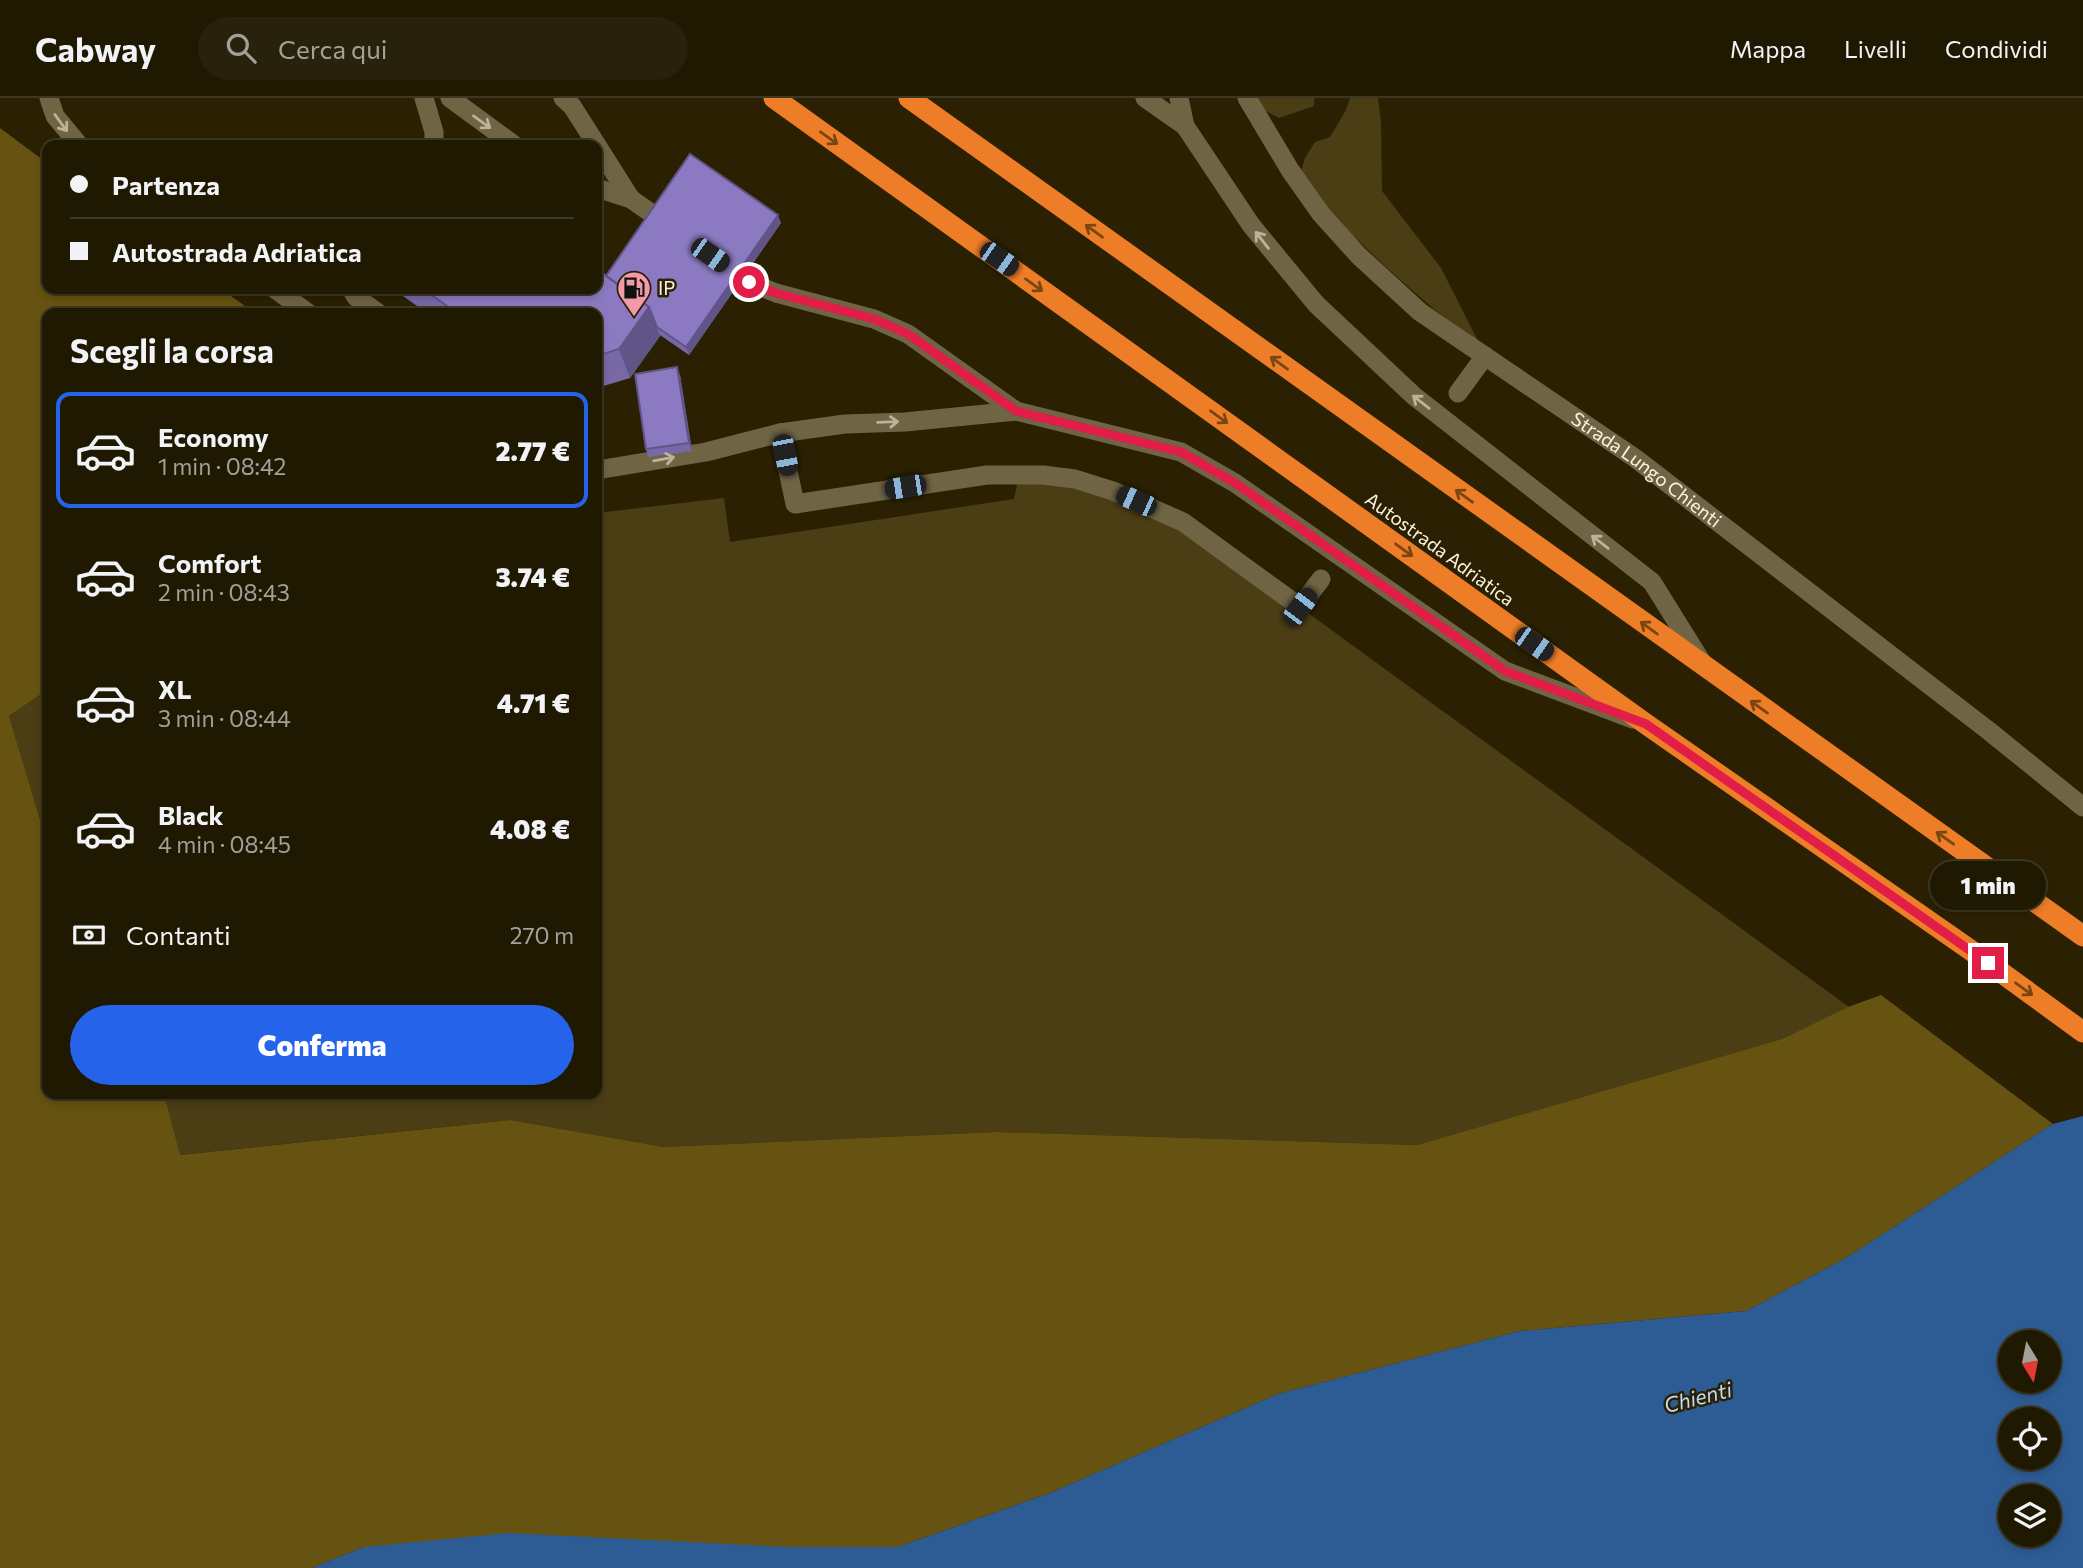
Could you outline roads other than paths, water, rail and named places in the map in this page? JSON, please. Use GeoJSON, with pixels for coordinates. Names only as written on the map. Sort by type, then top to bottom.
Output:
{"type":"FeatureCollection","features":[{"type":"Feature","properties":{"kind":"highway","name":"Autostrada Adriatica"},"geometry":{"type":"LineString","coordinates":[[774,98],[1646,724],[1969,949],[2083,1032]]}},
{"type":"Feature","properties":{"kind":"highway"},"geometry":{"type":"LineString","coordinates":[[909,98],[2083,936]]}},
{"type":"Feature","properties":{"kind":"lane"},"geometry":{"type":"LineString","coordinates":[[49,98],[55,116],[75,140]]}},
{"type":"Feature","properties":{"kind":"lane"},"geometry":{"type":"LineString","coordinates":[[424,98],[435,140]]}},
{"type":"Feature","properties":{"kind":"lane"},"geometry":{"type":"LineString","coordinates":[[450,98],[507,140]]}},
{"type":"Feature","properties":{"kind":"lane"},"geometry":{"type":"LineString","coordinates":[[563,98],[572,106],[594,140]]}},
{"type":"Feature","properties":{"kind":"lane"},"geometry":{"type":"LineString","coordinates":[[1145,98],[1185,126],[1251,225],[1316,304],[1414,396],[1652,582],[1705,668]]}},
{"type":"Feature","properties":{"kind":"lane"},"geometry":{"type":"LineString","coordinates":[[1179,98],[1185,126]]}},
{"type":"Feature","properties":{"kind":"lane","name":"Strada Lungo Chienti"},"geometry":{"type":"LineString","coordinates":[[1247,98],[1321,214],[1359,256],[1420,312],[1635,458],[1989,731],[2083,807]]}},
{"type":"Feature","properties":{"kind":"lane"},"geometry":{"type":"LineString","coordinates":[[602,153],[631,199]]}},
{"type":"Feature","properties":{"kind":"lane"},"geometry":{"type":"LineString","coordinates":[[602,190],[631,199],[685,237]]}},
{"type":"Feature","properties":{"kind":"lane"},"geometry":{"type":"LineString","coordinates":[[706,252],[749,282],[776,293],[874,319],[908,334],[1016,411]]}},
{"type":"Feature","properties":{"kind":"lane"},"geometry":{"type":"LineString","coordinates":[[282,294],[301,308]]}},
{"type":"Feature","properties":{"kind":"lane"},"geometry":{"type":"LineString","coordinates":[[354,294],[371,308]]}},
{"type":"Feature","properties":{"kind":"lane"},"geometry":{"type":"LineString","coordinates":[[1458,393],[1485,356]]}},
{"type":"Feature","properties":{"kind":"lane"},"geometry":{"type":"LineString","coordinates":[[602,469],[706,452],[780,433],[845,424],[905,422],[1016,411],[1181,452],[1235,483],[1505,671],[1646,724]]}},
{"type":"Feature","properties":{"kind":"lane"},"geometry":{"type":"LineString","coordinates":[[780,433],[795,504],[987,475],[1043,475],[1075,479],[1113,491],[1183,522],[1300,607],[1321,579]]}},
{"type":"Feature","properties":{"kind":"water","name":"Chienti"},"geometry":{"type":"Polygon","coordinates":[[[2083,1116],[2083,1568],[312,1568],[364,1547],[508,1533],[788,1547],[898,1547],[1050,1493],[1278,1394],[1520,1331],[1746,1311],[1846,1258],[2053,1124],[2083,1116]]]}},
{"type":"Feature","properties":{"kind":"place","name":"IP"},"geometry":{"type":"Point","coordinates":[634,318]}}]}
